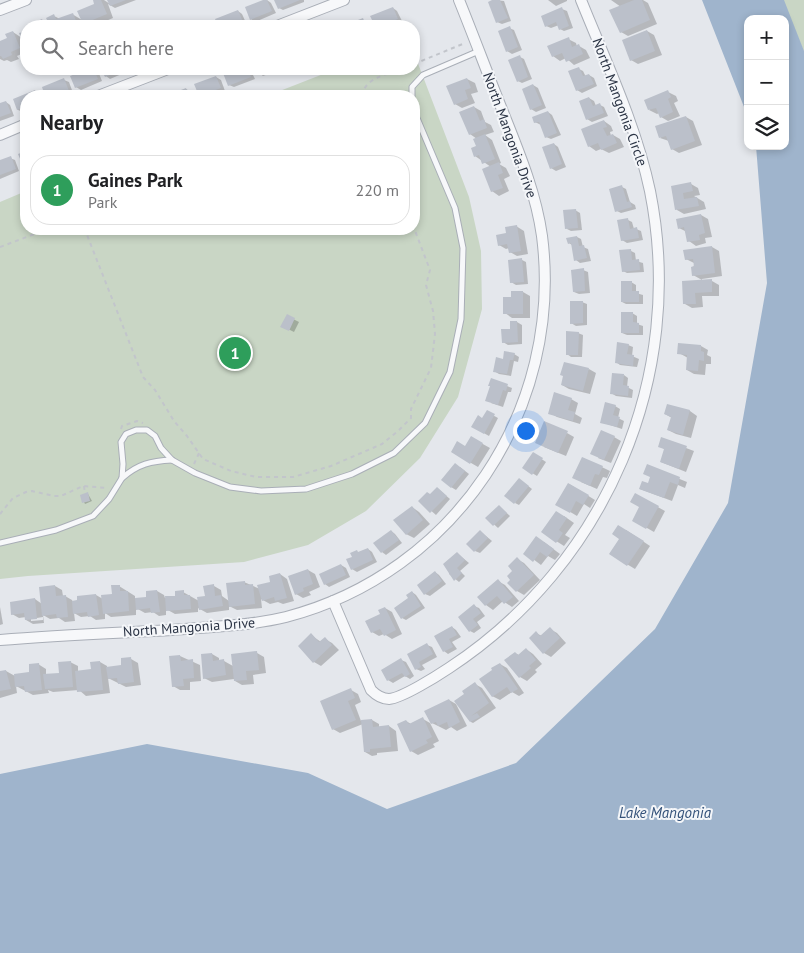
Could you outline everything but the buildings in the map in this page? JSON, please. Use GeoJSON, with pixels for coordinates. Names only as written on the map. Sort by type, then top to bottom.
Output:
{"type":"FeatureCollection","features":[{"type":"Feature","properties":{"kind":"street"},"geometry":{"type":"LineString","coordinates":[[0,10],[26,0]]}},
{"type":"Feature","properties":{"kind":"street"},"geometry":{"type":"LineString","coordinates":[[292,20],[344,0]]}},
{"type":"Feature","properties":{"kind":"street","name":"North Mangonia Drive"},"geometry":{"type":"LineString","coordinates":[[0,640],[234,626],[287,616],[333,600],[364,586],[402,562],[444,527],[462,507],[490,469],[516,421],[532,377],[538,350],[544,297],[542,236],[530,183],[459,0]]}},
{"type":"Feature","properties":{"kind":"street","name":"North Mangonia Circle"},"geometry":{"type":"LineString","coordinates":[[333,600],[371,690],[376,695],[388,699],[395,698],[448,668],[480,646],[504,626],[548,582],[590,525],[602,505],[625,455],[645,396],[654,350],[658,300],[657,245],[650,191],[640,153],[581,0]]}},
{"type":"Feature","properties":{"kind":"street"},"geometry":{"type":"LineString","coordinates":[[114,90],[152,75]]}},
{"type":"Feature","properties":{"kind":"street"},"geometry":{"type":"LineString","coordinates":[[0,135],[20,127]]}},
{"type":"Feature","properties":{"kind":"lane"},"geometry":{"type":"LineString","coordinates":[[412,90],[423,76],[479,51]]}},
{"type":"Feature","properties":{"kind":"lane"},"geometry":{"type":"LineString","coordinates":[[122,478],[124,464],[121,442],[126,434],[136,430],[147,430],[155,436],[161,448],[172,460],[195,473],[230,487],[260,491],[306,489],[352,474],[394,454],[424,423],[450,372],[460,328],[463,248],[455,208],[420,125]]}},
{"type":"Feature","properties":{"kind":"lane"},"geometry":{"type":"LineString","coordinates":[[0,543],[56,530],[93,516],[109,499],[122,478],[134,468],[144,463],[172,460]]}},
{"type":"Feature","properties":{"kind":"path"},"geometry":{"type":"LineString","coordinates":[[420,62],[475,39]]}},
{"type":"Feature","properties":{"kind":"path"},"geometry":{"type":"LineString","coordinates":[[362,90],[372,81],[386,75]]}},
{"type":"Feature","properties":{"kind":"path"},"geometry":{"type":"LineString","coordinates":[[0,247],[32,235]]}},
{"type":"Feature","properties":{"kind":"path"},"geometry":{"type":"LineString","coordinates":[[87,235],[143,377],[156,390],[174,422],[203,459],[241,474],[256,477],[293,477],[322,469],[369,450],[387,440],[403,427],[410,418],[411,409],[428,377],[435,348],[433,311],[426,285],[430,270],[417,235]]}},
{"type":"Feature","properties":{"kind":"path"},"geometry":{"type":"LineString","coordinates":[[120,432],[122,426],[137,421],[144,423]]}},
{"type":"Feature","properties":{"kind":"path"},"geometry":{"type":"LineString","coordinates":[[188,462],[194,465],[199,453]]}},
{"type":"Feature","properties":{"kind":"path"},"geometry":{"type":"LineString","coordinates":[[84,486],[84,494]]}},
{"type":"Feature","properties":{"kind":"path"},"geometry":{"type":"LineString","coordinates":[[0,514],[8,502],[20,494],[32,491],[61,496],[78,487],[108,488]]}},
{"type":"Feature","properties":{"kind":"green space"},"geometry":{"type":"Polygon","coordinates":[[[783,0],[804,0],[804,52],[783,0]]]}},
{"type":"Feature","properties":{"kind":"green space"},"geometry":{"type":"Polygon","coordinates":[[[420,69],[469,197],[481,251],[482,309],[458,397],[420,458],[366,511],[308,545],[244,562],[0,579],[0,202],[20,194],[20,235],[420,235],[420,90],[282,90],[321,75],[420,75],[420,69]]]}},
{"type":"Feature","properties":{"kind":"water","name":"Lake Mangonia"},"geometry":{"type":"Polygon","coordinates":[[[702,0],[784,0],[804,51],[804,953],[0,953],[0,774],[147,744],[308,773],[387,809],[516,763],[655,629],[728,503],[767,283],[756,150],[789,150],[789,15],[744,15],[744,107],[702,0]]]}},
{"type":"Feature","properties":{"kind":"place","name":"Gaines Park"},"geometry":{"type":"Point","coordinates":[235,353]}}]}
